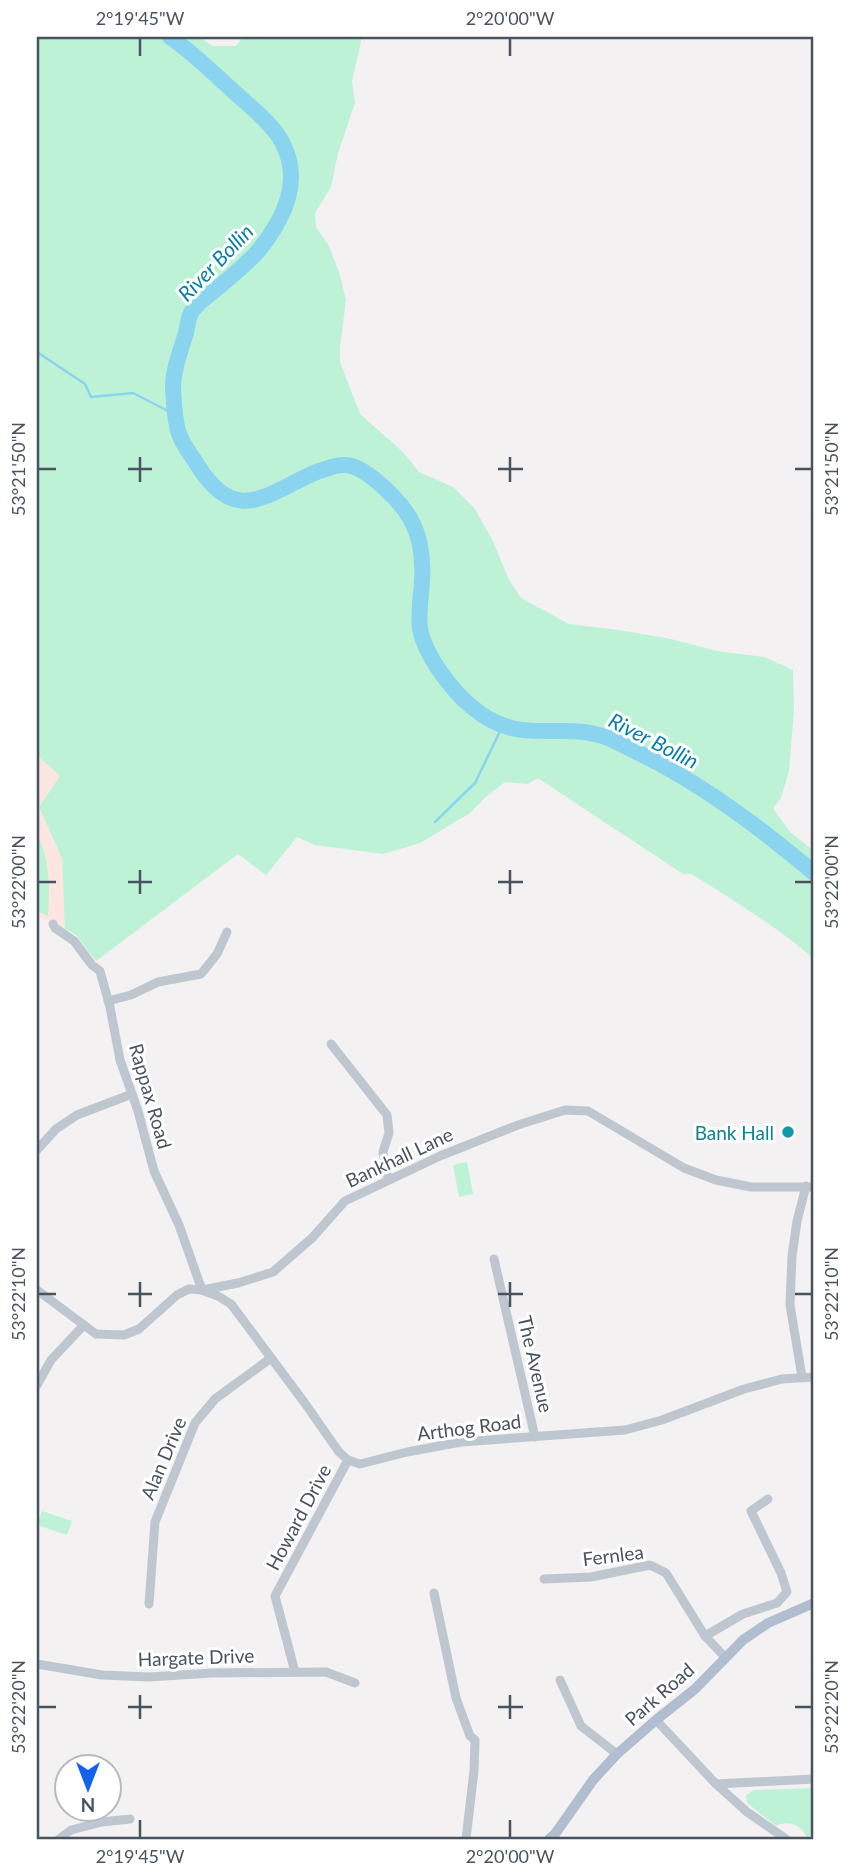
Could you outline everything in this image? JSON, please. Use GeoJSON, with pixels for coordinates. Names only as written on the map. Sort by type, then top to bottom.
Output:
{"type":"FeatureCollection","features":[{"type":"Feature","properties":{"kind":"main road","name":"Park Road"},"geometry":{"type":"LineString","coordinates":[[549,1839],[593,1780],[617,1754],[695,1689],[743,1640],[768,1623],[814,1603]]}},
{"type":"Feature","properties":{"kind":"street","name":"Rappax Road"},"geometry":{"type":"LineString","coordinates":[[53,924],[74,941],[92,965],[100,971],[120,1060],[138,1111],[154,1171],[179,1225],[202,1290]]}},
{"type":"Feature","properties":{"kind":"street"},"geometry":{"type":"LineString","coordinates":[[108,1001],[131,995],[158,982],[201,974],[217,954],[227,932]]}},
{"type":"Feature","properties":{"kind":"street"},"geometry":{"type":"LineString","coordinates":[[331,1044],[387,1115],[389,1133],[383,1152],[388,1179]]}},
{"type":"Feature","properties":{"kind":"street"},"geometry":{"type":"LineString","coordinates":[[37,1150],[56,1129],[77,1115],[132,1094]]}},
{"type":"Feature","properties":{"kind":"street","name":"Bankhall Lane"},"geometry":{"type":"LineString","coordinates":[[37,1290],[96,1334],[124,1335],[139,1329],[177,1295],[189,1290],[238,1283],[273,1272],[312,1238],[345,1201],[388,1179],[440,1156],[565,1110],[588,1111],[684,1168],[716,1180],[751,1187],[810,1187]]}},
{"type":"Feature","properties":{"kind":"street"},"geometry":{"type":"LineString","coordinates":[[802,1377],[790,1305],[797,1221],[810,1187]]}},
{"type":"Feature","properties":{"kind":"street","name":"The Avenue"},"geometry":{"type":"LineString","coordinates":[[494,1259],[535,1437]]}},
{"type":"Feature","properties":{"kind":"street"},"geometry":{"type":"LineString","coordinates":[[202,1290],[231,1304],[339,1452],[348,1460]]}},
{"type":"Feature","properties":{"kind":"street"},"geometry":{"type":"LineString","coordinates":[[37,1385],[51,1360],[83,1326]]}},
{"type":"Feature","properties":{"kind":"street","name":"Alan Drive"},"geometry":{"type":"LineString","coordinates":[[149,1604],[155,1522],[195,1423],[215,1399],[271,1358]]}},
{"type":"Feature","properties":{"kind":"street","name":"Arthog Road"},"geometry":{"type":"LineString","coordinates":[[348,1460],[360,1464],[407,1452],[461,1443],[602,1433],[642,1426],[744,1389],[782,1379],[814,1377]]}},
{"type":"Feature","properties":{"kind":"street","name":"Howard Drive"},"geometry":{"type":"LineString","coordinates":[[295,1672],[275,1595],[348,1460]]}},
{"type":"Feature","properties":{"kind":"street"},"geometry":{"type":"LineString","coordinates":[[705,1636],[743,1614],[777,1603],[787,1592],[781,1573],[751,1511],[768,1499]]}},
{"type":"Feature","properties":{"kind":"street","name":"Fernlea"},"geometry":{"type":"LineString","coordinates":[[544,1579],[591,1577],[650,1565],[666,1573],[705,1636],[725,1657]]}},
{"type":"Feature","properties":{"kind":"street"},"geometry":{"type":"LineString","coordinates":[[434,1593],[456,1698],[470,1736],[475,1740],[466,1839]]}},
{"type":"Feature","properties":{"kind":"street","name":"Hargate Drive"},"geometry":{"type":"LineString","coordinates":[[37,1664],[102,1675],[149,1677],[212,1673],[326,1672],[355,1683]]}},
{"type":"Feature","properties":{"kind":"street"},"geometry":{"type":"LineString","coordinates":[[560,1680],[581,1726],[617,1754]]}},
{"type":"Feature","properties":{"kind":"street"},"geometry":{"type":"LineString","coordinates":[[656,1720],[716,1784],[747,1812],[786,1839]]}},
{"type":"Feature","properties":{"kind":"street"},"geometry":{"type":"LineString","coordinates":[[716,1784],[814,1780]]}},
{"type":"Feature","properties":{"kind":"street"},"geometry":{"type":"LineString","coordinates":[[59,1839],[71,1830],[102,1822],[130,1819]]}},
{"type":"Feature","properties":{"kind":"shaded area"},"geometry":{"type":"Polygon","coordinates":[[[37,755],[60,776],[39,807],[62,858],[65,929],[37,916],[37,755]]]}},
{"type":"Feature","properties":{"kind":"green space"},"geometry":{"type":"Polygon","coordinates":[[[37,37],[199,37],[213,46],[236,46],[243,37],[362,37],[352,81],[355,103],[338,153],[331,187],[315,213],[316,227],[329,246],[346,300],[340,362],[360,414],[403,452],[419,472],[453,487],[475,509],[493,541],[508,578],[521,598],[569,624],[619,630],[717,651],[764,657],[793,670],[794,710],[789,771],[781,798],[773,808],[790,832],[814,851],[814,959],[785,935],[739,904],[691,874],[683,874],[538,778],[528,784],[505,782],[470,813],[420,843],[383,854],[315,845],[297,837],[266,875],[238,854],[96,961],[75,934],[65,929],[62,858],[39,807],[60,776],[37,755],[37,37]]]}},
{"type":"Feature","properties":{"kind":"green space"},"geometry":{"type":"Polygon","coordinates":[[[37,833],[48,874],[48,916],[37,911],[37,833]]]}},
{"type":"Feature","properties":{"kind":"green space"},"geometry":{"type":"Polygon","coordinates":[[[467,1162],[473,1194],[459,1197],[453,1165],[467,1162]]]}},
{"type":"Feature","properties":{"kind":"green space"},"geometry":{"type":"Polygon","coordinates":[[[42,1511],[72,1521],[67,1535],[37,1525],[42,1511]]]}},
{"type":"Feature","properties":{"kind":"green space"},"geometry":{"type":"Polygon","coordinates":[[[814,1788],[814,1827],[809,1839],[803,1830],[795,1825],[785,1823],[776,1826],[747,1803],[746,1795],[755,1790],[814,1788]]]}},
{"type":"Feature","properties":{"kind":"waterway","name":"River Bollin"},"geometry":{"type":"LineString","coordinates":[[170,37],[272,128],[282,142],[291,171],[288,199],[268,238],[253,257],[199,303],[189,317],[175,367],[173,387],[179,434],[198,466],[213,485],[227,496],[241,501],[269,495],[335,466],[352,466],[367,473],[397,500],[418,535],[422,565],[420,629],[427,650],[440,672],[464,700],[490,720],[507,727],[573,731],[608,738],[664,766],[709,793],[814,873]]}},
{"type":"Feature","properties":{"kind":"waterway"},"geometry":{"type":"LineString","coordinates":[[37,352],[85,384],[91,397],[133,393],[174,414]]}},
{"type":"Feature","properties":{"kind":"waterway"},"geometry":{"type":"LineString","coordinates":[[435,822],[475,783],[503,725]]}},
{"type":"Feature","properties":{"kind":"place","name":"Bank Hall"},"geometry":{"type":"Point","coordinates":[788,1132]}}]}
